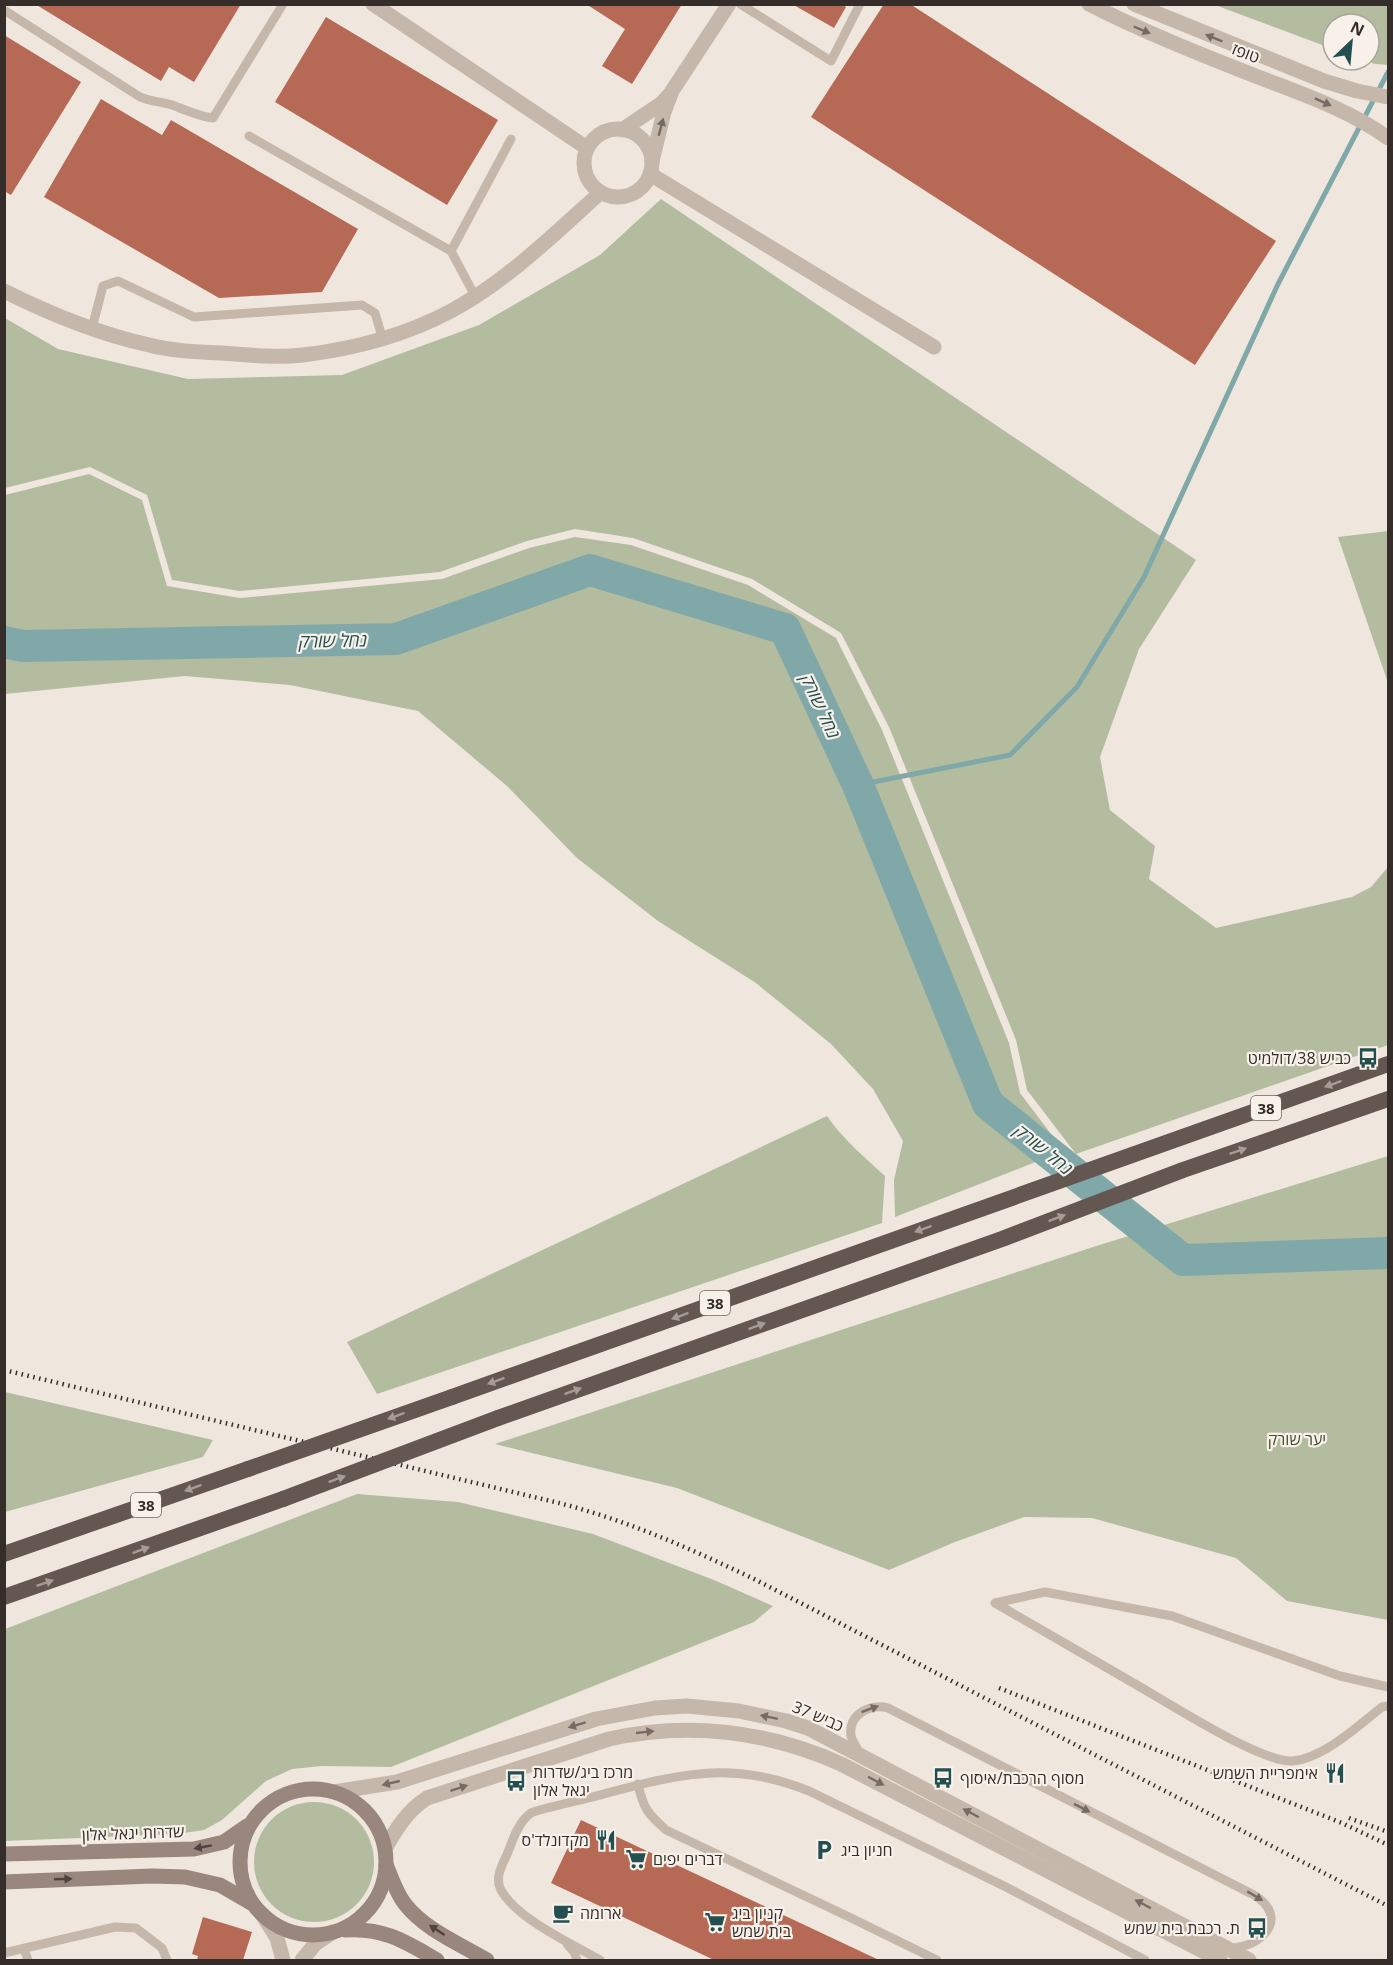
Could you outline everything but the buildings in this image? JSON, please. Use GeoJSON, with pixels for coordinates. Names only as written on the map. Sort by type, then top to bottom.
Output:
{"type":"FeatureCollection","features":[{"type":"Feature","properties":{"kind":"highway","name":"38"},"geometry":{"type":"LineString","coordinates":[[4,1554],[1389,1064]]}},
{"type":"Feature","properties":{"kind":"highway","name":"38"},"geometry":{"type":"LineString","coordinates":[[4,1597],[283,1499],[498,1418],[1002,1239],[1182,1170],[1389,1099]]}},
{"type":"Feature","properties":{"kind":"main road"},"geometry":{"type":"LineString","coordinates":[[258,1910],[243,1885],[240,1862],[243,1840],[253,1819],[269,1803],[289,1793],[311,1789],[334,1792],[350,1799],[367,1813],[377,1827],[385,1849],[386,1865],[382,1887],[371,1906],[356,1921],[336,1931]]}},
{"type":"Feature","properties":{"kind":"main road","name":"שדרות יגאל אלון"},"geometry":{"type":"LineString","coordinates":[[4,1854],[162,1851],[206,1847],[231,1838],[253,1819]]}},
{"type":"Feature","properties":{"kind":"main road"},"geometry":{"type":"LineString","coordinates":[[386,1865],[400,1897],[412,1912],[487,1960]]}},
{"type":"Feature","properties":{"kind":"main road"},"geometry":{"type":"LineString","coordinates":[[4,1882],[152,1876],[185,1877],[220,1886],[258,1910],[274,1924],[295,1932],[316,1935],[362,1928],[377,1930],[406,1942],[437,1960]]}},
{"type":"Feature","properties":{"kind":"street"},"geometry":{"type":"LineString","coordinates":[[373,4],[587,148]]}},
{"type":"Feature","properties":{"kind":"street"},"geometry":{"type":"LineString","coordinates":[[622,130],[662,103],[729,4]]}},
{"type":"Feature","properties":{"kind":"street","name":"טופז"},"geometry":{"type":"LineString","coordinates":[[1089,4],[1130,25],[1318,100],[1360,119],[1389,138]]}},
{"type":"Feature","properties":{"kind":"street","name":"טופז"},"geometry":{"type":"LineString","coordinates":[[1134,4],[1324,81],[1357,91],[1389,96]]}},
{"type":"Feature","properties":{"kind":"street"},"geometry":{"type":"LineString","coordinates":[[651,169],[650,152],[645,143],[637,135],[622,130],[609,130],[600,134],[587,148],[584,158],[586,178],[600,193],[620,198],[639,190],[646,183],[651,169],[664,112],[672,91]]}},
{"type":"Feature","properties":{"kind":"street"},"geometry":{"type":"LineString","coordinates":[[651,169],[934,347]]}},
{"type":"Feature","properties":{"kind":"street"},"geometry":{"type":"LineString","coordinates":[[4,291],[38,308],[150,346],[191,352],[241,355],[301,355],[382,338],[450,312],[494,284],[535,252],[600,193]]}},
{"type":"Feature","properties":{"kind":"street","name":"כביש 37"},"geometry":{"type":"LineString","coordinates":[[334,1792],[397,1782],[596,1719],[655,1708],[712,1708],[786,1721],[808,1728],[861,1756],[1222,1954]]}},
{"type":"Feature","properties":{"kind":"street","name":"כביש 37"},"geometry":{"type":"LineString","coordinates":[[385,1849],[405,1816],[427,1798],[626,1736],[671,1730],[732,1732],[793,1745],[841,1764],[1222,1954],[1249,1960]]}},
{"type":"Feature","properties":{"kind":"street"},"geometry":{"type":"LineString","coordinates":[[258,1910],[277,1938],[283,1960]]}},
{"type":"Feature","properties":{"kind":"street"},"geometry":{"type":"LineString","coordinates":[[302,1960],[315,1944],[336,1931]]}},
{"type":"Feature","properties":{"kind":"lane"},"geometry":{"type":"LineString","coordinates":[[4,10],[140,97],[169,104],[199,117],[213,118],[283,4]]}},
{"type":"Feature","properties":{"kind":"lane"},"geometry":{"type":"LineString","coordinates":[[740,4],[831,61],[860,4]]}},
{"type":"Feature","properties":{"kind":"lane"},"geometry":{"type":"LineString","coordinates":[[249,136],[451,251],[475,296]]}},
{"type":"Feature","properties":{"kind":"lane"},"geometry":{"type":"LineString","coordinates":[[451,251],[511,139]]}},
{"type":"Feature","properties":{"kind":"lane"},"geometry":{"type":"LineString","coordinates":[[92,328],[103,286],[118,282],[194,317],[362,305],[375,314],[382,338]]}},
{"type":"Feature","properties":{"kind":"lane"},"geometry":{"type":"LineString","coordinates":[[1389,1687],[1340,1676],[1161,1614],[1045,1592],[995,1603],[1192,1717],[1272,1758],[1293,1761],[1315,1755],[1338,1741],[1382,1707],[1389,1706]]}},
{"type":"Feature","properties":{"kind":"lane"},"geometry":{"type":"LineString","coordinates":[[861,1756],[853,1741],[852,1725],[865,1709],[880,1706],[888,1708],[1263,1900],[1270,1914],[1269,1926],[1264,1936],[1259,1941],[1222,1954]]}},
{"type":"Feature","properties":{"kind":"lane"},"geometry":{"type":"LineString","coordinates":[[600,1960],[533,1921],[500,1889],[498,1876],[516,1832],[531,1813],[663,1778],[719,1771],[742,1773],[793,1784],[1006,1887],[1145,1960]]}},
{"type":"Feature","properties":{"kind":"lane"},"geometry":{"type":"LineString","coordinates":[[638,1784],[642,1803],[649,1815],[666,1830],[937,1960]]}},
{"type":"Feature","properties":{"kind":"lane"},"geometry":{"type":"LineString","coordinates":[[4,1953],[116,1927],[136,1928],[162,1948],[167,1960]]}},
{"type":"Feature","properties":{"kind":"lane"},"geometry":{"type":"LineString","coordinates":[[559,1936],[574,1952],[578,1960]]}},
{"type":"Feature","properties":{"kind":"lane"},"geometry":{"type":"LineString","coordinates":[[24,1949],[28,1960]]}},
{"type":"Feature","properties":{"kind":"green space"},"geometry":{"type":"Polygon","coordinates":[[[1215,5],[1388,5],[1388,65],[1381,64],[1381,12],[1321,12],[1321,45],[1215,5]]]}},
{"type":"Feature","properties":{"kind":"green space"},"geometry":{"type":"Polygon","coordinates":[[[661,199],[1196,560],[1139,649],[1100,757],[1110,810],[1155,846],[1149,879],[1216,928],[1352,897],[1371,887],[1388,867],[1388,1045],[1076,1154],[1027,1090],[1016,1040],[889,727],[841,633],[752,579],[633,538],[575,529],[527,541],[440,572],[240,591],[172,580],[147,495],[90,467],[5,488],[5,318],[58,349],[188,379],[342,375],[479,325],[600,255],[661,199]]]}},
{"type":"Feature","properties":{"kind":"green space"},"geometry":{"type":"Polygon","coordinates":[[[89,474],[142,500],[167,586],[240,598],[442,579],[529,548],[575,537],[631,545],[748,585],[836,638],[882,730],[1009,1043],[1020,1093],[1064,1151],[895,1217],[894,1180],[903,1141],[873,1089],[831,1044],[756,983],[658,921],[577,858],[507,786],[418,711],[290,685],[185,676],[5,694],[5,495],[89,474]]]}},
{"type":"Feature","properties":{"kind":"green space"},"geometry":{"type":"Polygon","coordinates":[[[1388,531],[1388,683],[1338,537],[1388,531]]]}},
{"type":"Feature","properties":{"kind":"green space"},"geometry":{"type":"Polygon","coordinates":[[[827,1116],[847,1140],[885,1176],[882,1223],[377,1394],[347,1342],[827,1116]]]}},
{"type":"Feature","properties":{"kind":"green space","name":"יער שורק"},"geometry":{"type":"Polygon","coordinates":[[[1388,1156],[1388,1620],[1287,1601],[1236,1558],[1092,1518],[1024,1517],[955,1542],[889,1570],[677,1488],[495,1444],[1093,1247],[1388,1156]]]}},
{"type":"Feature","properties":{"kind":"green space"},"geometry":{"type":"Polygon","coordinates":[[[5,1392],[213,1440],[203,1457],[5,1512],[5,1392]]]}},
{"type":"Feature","properties":{"kind":"green space"},"geometry":{"type":"Polygon","coordinates":[[[357,1494],[458,1502],[593,1534],[714,1580],[773,1606],[754,1622],[391,1767],[322,1766],[292,1769],[266,1781],[222,1820],[204,1830],[177,1834],[5,1841],[5,1629],[357,1494]]]}},
{"type":"Feature","properties":{"kind":"green space"},"geometry":{"type":"Polygon","coordinates":[[[314,1802],[337,1806],[357,1819],[370,1839],[374,1862],[370,1885],[357,1905],[337,1918],[314,1922],[291,1918],[271,1905],[258,1885],[254,1862],[258,1839],[271,1819],[291,1806],[314,1802]]]}},
{"type":"Feature","properties":{"kind":"waterway"},"geometry":{"type":"LineString","coordinates":[[858,785],[1010,755],[1077,687],[1144,577],[1278,284],[1388,72]]}},
{"type":"Feature","properties":{"kind":"waterway","name":"נחל שורק"},"geometry":{"type":"LineString","coordinates":[[4,642],[23,646],[396,639],[590,570],[785,629],[858,785],[988,1104],[1183,1260],[1388,1253]]}},
{"type":"Feature","properties":{"kind":"railway"},"geometry":{"type":"LineString","coordinates":[[4,1370],[559,1503],[657,1536],[752,1578],[1388,1906]]}},
{"type":"Feature","properties":{"kind":"railway"},"geometry":{"type":"LineString","coordinates":[[999,1688],[1342,1823],[1388,1845]]}},
{"type":"Feature","properties":{"kind":"railway"},"geometry":{"type":"LineString","coordinates":[[1349,1818],[1388,1832]]}},
{"type":"Feature","properties":{"kind":"place","name":"כביש 38/דולמיט"},"geometry":{"type":"Point","coordinates":[1368,1058]}},
{"type":"Feature","properties":{"kind":"place","name":"אימפריית השמש"},"geometry":{"type":"Point","coordinates":[1335,1773]}},
{"type":"Feature","properties":{"kind":"place","name":"מסוף הרכבת/איסוף"},"geometry":{"type":"Point","coordinates":[943,1778]}},
{"type":"Feature","properties":{"kind":"place","name":"מרכז ביג/שדרות יגאל אלון"},"geometry":{"type":"Point","coordinates":[516,1781]}},
{"type":"Feature","properties":{"kind":"place","name":"מקדונלד'ס"},"geometry":{"type":"Point","coordinates":[606,1840]}},
{"type":"Feature","properties":{"kind":"place","name":"חניון ביג"},"geometry":{"type":"Point","coordinates":[824,1850]}},
{"type":"Feature","properties":{"kind":"place","name":"דברים יפים"},"geometry":{"type":"Point","coordinates":[636,1859]}},
{"type":"Feature","properties":{"kind":"place","name":"ארומה"},"geometry":{"type":"Point","coordinates":[563,1913]}},
{"type":"Feature","properties":{"kind":"place","name":"קניון ביג בית שמש"},"geometry":{"type":"Point","coordinates":[715,1922]}},
{"type":"Feature","properties":{"kind":"place","name":"ת. רכבת בית שמש"},"geometry":{"type":"Point","coordinates":[1257,1928]}}]}
